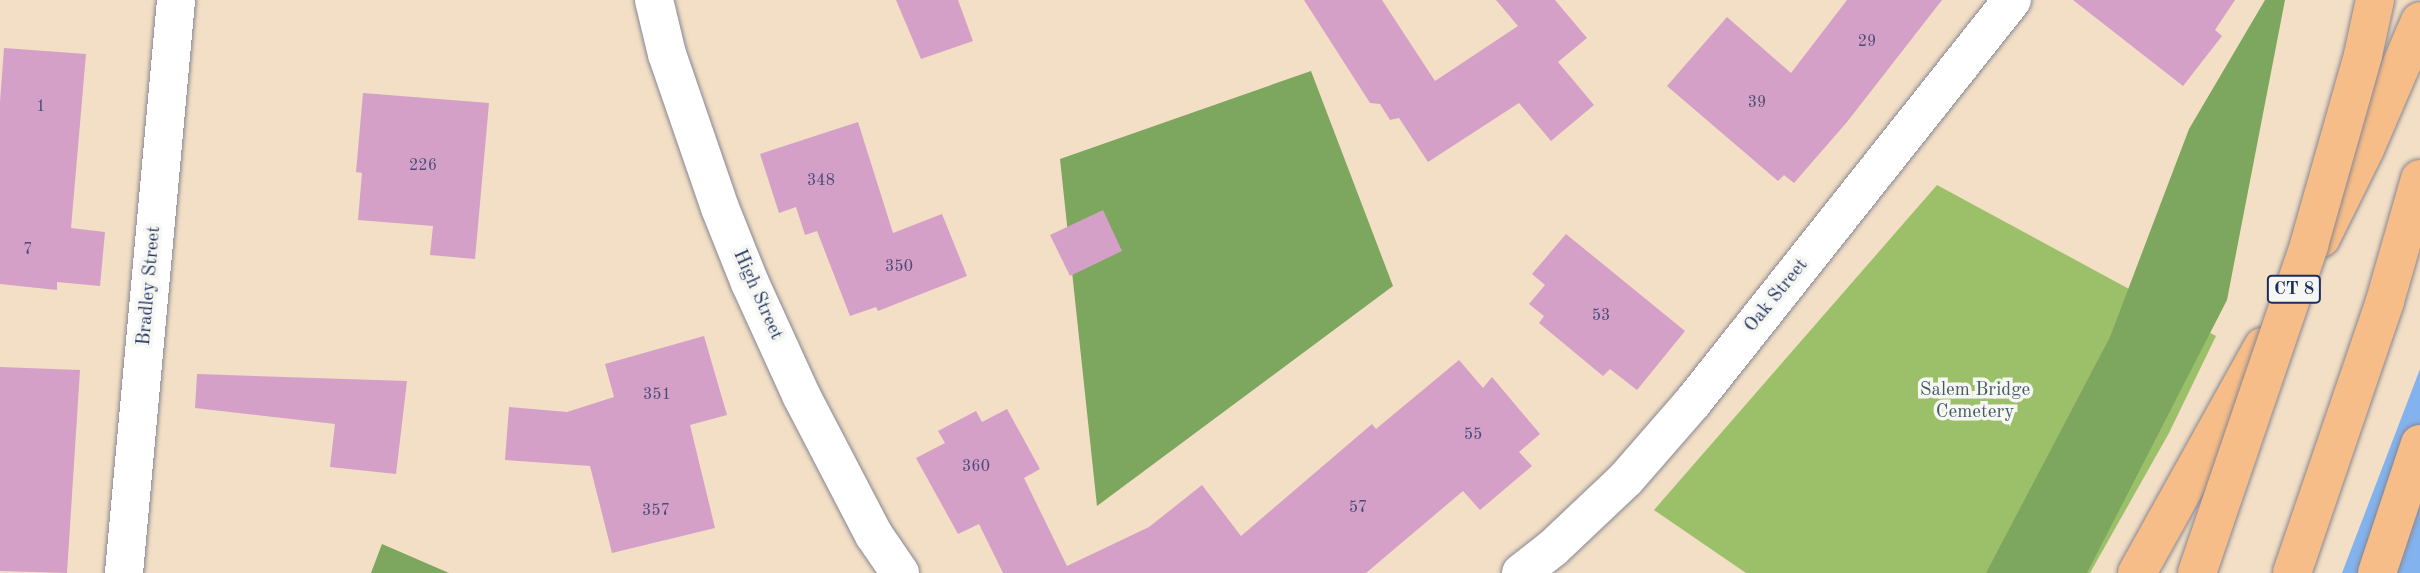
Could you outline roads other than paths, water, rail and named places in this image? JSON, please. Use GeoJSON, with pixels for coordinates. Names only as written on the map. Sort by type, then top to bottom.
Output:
{"type":"FeatureCollection","features":[{"type":"Feature","properties":{"kind":"highway","name":"CT 8"},"geometry":{"type":"LineString","coordinates":[[2197,573],[2309,245],[2363,55],[2375,0]]}},
{"type":"Feature","properties":{"kind":"highway"},"geometry":{"type":"LineString","coordinates":[[2137,573],[2308,264],[2365,149],[2420,20]]}},
{"type":"Feature","properties":{"kind":"highway"},"geometry":{"type":"LineString","coordinates":[[2292,573],[2385,301],[2420,179]]}},
{"type":"Feature","properties":{"kind":"highway"},"geometry":{"type":"LineString","coordinates":[[2377,573],[2420,444]]}},
{"type":"Feature","properties":{"kind":"street","name":"Bradley Street"},"geometry":{"type":"LineString","coordinates":[[124,573],[176,0]]}},
{"type":"Feature","properties":{"kind":"street","name":"High Street"},"geometry":{"type":"LineString","coordinates":[[654,0],[667,54],[720,208],[750,282],[801,395],[874,535],[900,573]]}},
{"type":"Feature","properties":{"kind":"street","name":"Oak Street"},"geometry":{"type":"LineString","coordinates":[[1521,573],[1553,548],[1626,479],[1693,402],[2012,0]]}},
{"type":"Feature","properties":{"kind":"water"},"geometry":{"type":"Polygon","coordinates":[[[2420,369],[2420,573],[2342,573],[2420,369]]]}},
{"type":"Feature","properties":{"kind":"park label","name":"Salem Bridge Cemetery"},"geometry":{"type":"Point","coordinates":[1975,402]}}]}
